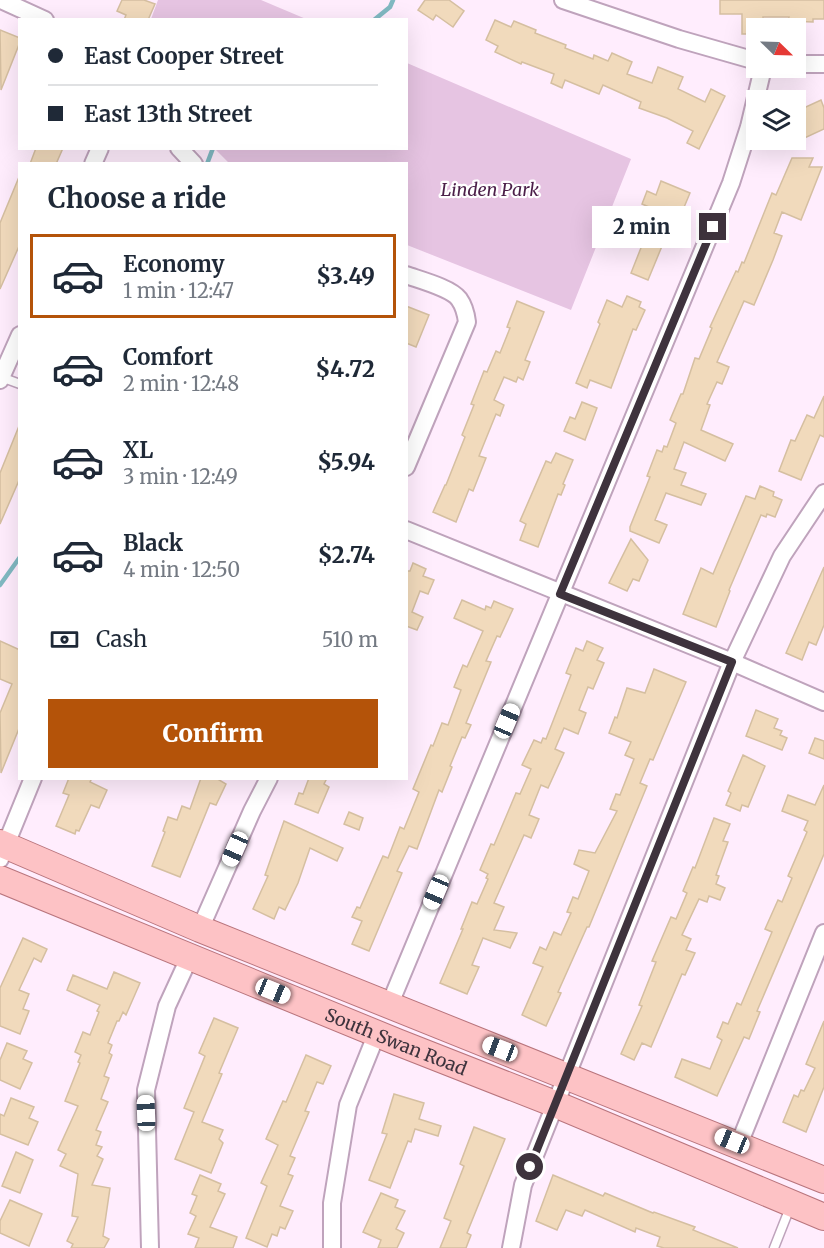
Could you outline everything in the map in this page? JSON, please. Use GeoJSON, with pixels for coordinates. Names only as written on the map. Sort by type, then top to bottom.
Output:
{"type":"FeatureCollection","features":[{"type":"Feature","properties":{"kind":"main road","name":"South Swan Road"},"geometry":{"type":"LineString","coordinates":[[2,849],[824,1180]]}},
{"type":"Feature","properties":{"kind":"main road","name":"South Swan Road"},"geometry":{"type":"LineString","coordinates":[[0,879],[377,1034],[555,1104],[824,1218]]}},
{"type":"Feature","properties":{"kind":"street"},"geometry":{"type":"LineString","coordinates":[[1,0],[41,18]]}},
{"type":"Feature","properties":{"kind":"street"},"geometry":{"type":"LineString","coordinates":[[563,0],[679,39],[746,58]]}},
{"type":"Feature","properties":{"kind":"street"},"geometry":{"type":"LineString","coordinates":[[806,64],[824,64]]}},
{"type":"Feature","properties":{"kind":"street"},"geometry":{"type":"LineString","coordinates":[[389,1006],[731,183],[749,127],[761,78]]}},
{"type":"Feature","properties":{"kind":"street"},"geometry":{"type":"LineString","coordinates":[[182,150],[192,162]]}},
{"type":"Feature","properties":{"kind":"street"},"geometry":{"type":"LineString","coordinates":[[408,275],[458,297],[465,310],[467,322],[408,462]]}},
{"type":"Feature","properties":{"kind":"street"},"geometry":{"type":"LineString","coordinates":[[0,378],[18,339]]}},
{"type":"Feature","properties":{"kind":"street"},"geometry":{"type":"LineString","coordinates":[[511,1248],[523,1185],[732,662],[782,556],[824,493]]}},
{"type":"Feature","properties":{"kind":"street"},"geometry":{"type":"LineString","coordinates":[[408,531],[732,662],[824,702]]}},
{"type":"Feature","properties":{"kind":"street"},"geometry":{"type":"LineString","coordinates":[[2,849],[32,780]]}},
{"type":"Feature","properties":{"kind":"street"},"geometry":{"type":"LineString","coordinates":[[200,929],[268,780]]}},
{"type":"Feature","properties":{"kind":"street"},"geometry":{"type":"LineString","coordinates":[[739,1144],[824,933]]}},
{"type":"Feature","properties":{"kind":"street"},"geometry":{"type":"LineString","coordinates":[[150,1248],[146,1090],[167,1006],[190,956]]}},
{"type":"Feature","properties":{"kind":"street"},"geometry":{"type":"LineString","coordinates":[[332,1248],[332,1203],[348,1105],[377,1034]]}},
{"type":"Feature","properties":{"kind":"lane"},"geometry":{"type":"LineString","coordinates":[[0,378],[18,383]]}},
{"type":"Feature","properties":{"kind":"lane"},"geometry":{"type":"LineString","coordinates":[[774,1248],[791,1204]]}},
{"type":"Feature","properties":{"kind":"green space"},"geometry":{"type":"Polygon","coordinates":[[[158,0],[261,0],[304,18],[151,18],[158,0]]]}},
{"type":"Feature","properties":{"kind":"green space","name":"Linden Park"},"geometry":{"type":"Polygon","coordinates":[[[408,63],[631,159],[571,310],[408,245],[408,162],[228,162],[216,150],[408,150],[408,63]]]}},
{"type":"Feature","properties":{"kind":"building"},"geometry":{"type":"Polygon","coordinates":[[[122,0],[144,0],[155,4],[149,18],[125,18],[126,15],[117,11],[122,0]]]}},
{"type":"Feature","properties":{"kind":"building"},"geometry":{"type":"Polygon","coordinates":[[[425,0],[449,0],[464,11],[453,27],[436,15],[433,20],[418,10],[425,0]]]}},
{"type":"Feature","properties":{"kind":"building"},"geometry":{"type":"Polygon","coordinates":[[[720,0],[824,0],[824,19],[813,19],[813,22],[806,22],[806,18],[746,18],[746,34],[742,34],[742,14],[720,14],[720,0]]]}},
{"type":"Feature","properties":{"kind":"building"},"geometry":{"type":"Polygon","coordinates":[[[495,20],[511,27],[514,21],[536,30],[535,33],[566,45],[565,48],[593,59],[594,55],[608,61],[612,53],[632,62],[627,74],[652,83],[658,67],[683,77],[678,89],[705,102],[711,89],[725,96],[699,149],[687,143],[693,131],[639,108],[641,102],[603,85],[599,94],[565,80],[562,88],[551,83],[554,74],[522,62],[521,64],[495,52],[498,46],[486,40],[495,20]]]}},
{"type":"Feature","properties":{"kind":"building"},"geometry":{"type":"Polygon","coordinates":[[[0,30],[18,37],[18,47],[1,90],[0,30]]]}},
{"type":"Feature","properties":{"kind":"building"},"geometry":{"type":"Polygon","coordinates":[[[821,100],[824,108],[824,129],[806,137],[806,107],[821,100]]]}},
{"type":"Feature","properties":{"kind":"building"},"geometry":{"type":"Polygon","coordinates":[[[35,150],[62,150],[57,162],[31,162],[35,150]]]}},
{"type":"Feature","properties":{"kind":"building"},"geometry":{"type":"Polygon","coordinates":[[[792,158],[813,158],[809,167],[822,167],[801,220],[782,212],[774,233],[782,236],[754,305],[744,301],[717,362],[729,367],[722,384],[717,382],[707,404],[710,405],[701,430],[733,444],[725,461],[684,442],[674,469],[686,473],[681,485],[706,494],[701,505],[666,493],[655,520],[667,525],[659,543],[630,531],[650,477],[647,476],[657,450],[662,452],[664,446],[667,447],[676,423],[670,420],[683,394],[695,358],[699,359],[721,303],[736,271],[738,272],[742,262],[744,263],[772,193],[776,195],[792,158]]]}},
{"type":"Feature","properties":{"kind":"building"},"geometry":{"type":"Polygon","coordinates":[[[18,179],[18,248],[0,289],[0,223],[18,179]]]}},
{"type":"Feature","properties":{"kind":"building"},"geometry":{"type":"Polygon","coordinates":[[[661,181],[690,193],[672,236],[667,234],[648,280],[631,273],[656,210],[642,204],[647,191],[656,195],[661,181]]]}},
{"type":"Feature","properties":{"kind":"building"},"geometry":{"type":"Polygon","coordinates":[[[627,296],[641,302],[639,307],[645,310],[636,330],[633,329],[611,388],[590,380],[587,388],[576,383],[600,324],[598,322],[607,300],[622,307],[627,296]]]}},
{"type":"Feature","properties":{"kind":"building"},"geometry":{"type":"Polygon","coordinates":[[[517,301],[544,312],[525,360],[530,362],[523,380],[518,377],[516,382],[504,377],[494,400],[504,405],[500,416],[496,414],[479,456],[486,458],[473,491],[469,489],[456,522],[433,512],[465,437],[462,435],[484,371],[487,372],[496,351],[500,353],[517,301]]]}},
{"type":"Feature","properties":{"kind":"building"},"geometry":{"type":"Polygon","coordinates":[[[408,307],[429,315],[416,347],[408,344],[408,307]]]}},
{"type":"Feature","properties":{"kind":"building"},"geometry":{"type":"Polygon","coordinates":[[[824,396],[824,437],[820,435],[801,480],[779,471],[791,440],[795,441],[807,415],[814,418],[824,396]]]}},
{"type":"Feature","properties":{"kind":"building"},"geometry":{"type":"Polygon","coordinates":[[[582,402],[597,408],[585,440],[564,431],[570,417],[575,419],[582,402]]]}},
{"type":"Feature","properties":{"kind":"building"},"geometry":{"type":"Polygon","coordinates":[[[18,428],[18,483],[0,524],[0,473],[18,428]]]}},
{"type":"Feature","properties":{"kind":"building"},"geometry":{"type":"Polygon","coordinates":[[[556,453],[573,460],[561,495],[558,494],[538,547],[520,540],[526,524],[520,521],[546,461],[551,463],[556,453]]]}},
{"type":"Feature","properties":{"kind":"building"},"geometry":{"type":"Polygon","coordinates":[[[760,486],[774,492],[773,496],[782,500],[775,517],[767,514],[766,517],[761,515],[716,627],[683,614],[701,568],[713,574],[746,496],[755,499],[760,486]]]}},
{"type":"Feature","properties":{"kind":"building"},"geometry":{"type":"Polygon","coordinates":[[[631,539],[648,560],[639,581],[633,579],[627,591],[609,583],[631,539]]]}},
{"type":"Feature","properties":{"kind":"building"},"geometry":{"type":"Polygon","coordinates":[[[413,563],[426,569],[423,576],[434,580],[428,594],[420,591],[412,612],[423,617],[417,630],[408,627],[408,571],[413,563]]]}},
{"type":"Feature","properties":{"kind":"building"},"geometry":{"type":"Polygon","coordinates":[[[824,567],[824,625],[816,645],[809,642],[802,660],[786,653],[824,567]]]}},
{"type":"Feature","properties":{"kind":"building"},"geometry":{"type":"Polygon","coordinates":[[[462,600],[485,610],[486,606],[491,608],[494,601],[513,609],[486,661],[491,662],[466,723],[471,725],[465,738],[462,737],[442,792],[439,790],[417,849],[409,846],[397,871],[402,873],[369,951],[352,944],[362,921],[352,917],[357,907],[360,908],[383,856],[388,858],[400,827],[404,829],[419,792],[413,789],[442,723],[448,725],[461,690],[454,687],[463,665],[467,667],[483,631],[454,618],[462,600]]]}},
{"type":"Feature","properties":{"kind":"building"},"geometry":{"type":"Polygon","coordinates":[[[0,641],[18,649],[18,731],[1,773],[0,713],[12,684],[0,679],[0,641]]]}},
{"type":"Feature","properties":{"kind":"building"},"geometry":{"type":"Polygon","coordinates":[[[587,641],[603,648],[597,660],[604,663],[593,689],[588,687],[579,710],[586,713],[578,734],[564,728],[555,749],[564,753],[548,788],[541,785],[529,815],[539,819],[531,838],[524,835],[494,903],[504,907],[494,930],[517,933],[510,948],[483,938],[472,965],[479,967],[467,994],[440,983],[472,902],[477,904],[488,879],[486,878],[488,874],[480,870],[491,844],[494,845],[516,793],[520,794],[531,769],[522,765],[534,740],[541,743],[543,738],[546,739],[571,675],[566,673],[576,648],[583,651],[587,641]]]}},
{"type":"Feature","properties":{"kind":"building"},"geometry":{"type":"Polygon","coordinates":[[[654,669],[686,682],[653,760],[650,759],[640,783],[647,786],[589,927],[587,927],[558,992],[561,993],[546,1026],[522,1015],[543,967],[533,963],[540,947],[546,950],[554,932],[561,935],[571,913],[567,912],[573,897],[578,899],[589,871],[574,864],[579,850],[595,853],[617,811],[610,809],[616,794],[620,795],[634,759],[625,755],[631,742],[609,733],[615,717],[617,718],[627,688],[645,693],[654,669]]]}},
{"type":"Feature","properties":{"kind":"building"},"geometry":{"type":"Polygon","coordinates":[[[756,710],[778,719],[774,728],[782,731],[780,735],[787,738],[782,750],[746,736],[756,710]]]}},
{"type":"Feature","properties":{"kind":"building"},"geometry":{"type":"Polygon","coordinates":[[[815,738],[824,741],[824,759],[809,753],[815,738]]]}},
{"type":"Feature","properties":{"kind":"building"},"geometry":{"type":"Polygon","coordinates":[[[743,755],[765,766],[748,807],[742,805],[740,811],[726,805],[731,793],[728,791],[743,755]]]}},
{"type":"Feature","properties":{"kind":"building"},"geometry":{"type":"Polygon","coordinates":[[[68,780],[91,780],[90,782],[107,790],[99,808],[91,805],[79,831],[76,830],[75,834],[56,826],[69,795],[63,793],[68,780]]]}},
{"type":"Feature","properties":{"kind":"building"},"geometry":{"type":"Polygon","coordinates":[[[200,780],[219,780],[226,784],[216,805],[210,803],[180,877],[152,866],[165,832],[163,831],[168,817],[177,820],[182,806],[190,809],[200,780]]]}},
{"type":"Feature","properties":{"kind":"building"},"geometry":{"type":"Polygon","coordinates":[[[308,780],[326,780],[324,784],[329,787],[318,813],[295,804],[299,793],[303,794],[308,780]]]}},
{"type":"Feature","properties":{"kind":"building"},"geometry":{"type":"Polygon","coordinates":[[[824,785],[824,854],[757,1011],[760,1012],[749,1039],[744,1037],[717,1096],[675,1077],[682,1059],[710,1069],[722,1040],[717,1037],[723,1022],[728,1024],[737,1003],[741,1005],[772,932],[765,929],[778,900],[782,902],[792,878],[788,876],[807,832],[804,830],[808,821],[782,811],[788,795],[815,805],[824,785]]]}},
{"type":"Feature","properties":{"kind":"building"},"geometry":{"type":"Polygon","coordinates":[[[349,812],[363,818],[359,830],[344,824],[349,812]]]}},
{"type":"Feature","properties":{"kind":"building"},"geometry":{"type":"Polygon","coordinates":[[[714,818],[730,824],[723,841],[728,842],[716,875],[719,876],[716,884],[725,888],[720,900],[709,896],[707,902],[699,899],[682,935],[691,939],[686,950],[695,953],[685,975],[682,974],[651,1047],[642,1043],[634,1060],[621,1054],[642,1006],[639,1005],[656,962],[652,961],[671,917],[676,919],[687,893],[683,891],[693,867],[695,868],[714,818]]]}},
{"type":"Feature","properties":{"kind":"building"},"geometry":{"type":"Polygon","coordinates":[[[284,821],[343,848],[337,861],[310,848],[298,883],[285,910],[279,907],[274,919],[253,909],[268,876],[265,875],[284,821]]]}},
{"type":"Feature","properties":{"kind":"building"},"geometry":{"type":"Polygon","coordinates":[[[23,938],[47,949],[41,962],[34,958],[19,990],[29,994],[23,1009],[29,1011],[20,1034],[0,1026],[0,988],[23,938]]]}},
{"type":"Feature","properties":{"kind":"building"},"geometry":{"type":"Polygon","coordinates":[[[114,972],[140,983],[126,1015],[123,1012],[117,1021],[108,1043],[112,1045],[109,1053],[112,1055],[104,1076],[109,1078],[101,1099],[108,1102],[96,1130],[101,1132],[96,1145],[102,1147],[97,1156],[103,1159],[92,1185],[110,1188],[103,1236],[109,1239],[104,1248],[71,1248],[73,1244],[67,1241],[78,1217],[72,1216],[78,1174],[60,1166],[66,1154],[58,1150],[78,1106],[65,1101],[80,1063],[78,1062],[81,1055],[75,1052],[83,1032],[90,1035],[100,1005],[67,990],[73,975],[107,989],[114,972]]]}},
{"type":"Feature","properties":{"kind":"building"},"geometry":{"type":"Polygon","coordinates":[[[214,1018],[238,1028],[202,1122],[223,1130],[219,1139],[223,1143],[211,1173],[175,1159],[194,1112],[184,1108],[205,1056],[199,1053],[214,1018]]]}},
{"type":"Feature","properties":{"kind":"building"},"geometry":{"type":"Polygon","coordinates":[[[824,1021],[824,1087],[806,1132],[783,1122],[794,1095],[798,1097],[801,1090],[804,1091],[815,1068],[806,1064],[824,1021]]]}},
{"type":"Feature","properties":{"kind":"building"},"geometry":{"type":"Polygon","coordinates":[[[7,1043],[27,1051],[23,1059],[32,1063],[20,1089],[0,1080],[0,1060],[7,1043]]]}},
{"type":"Feature","properties":{"kind":"building"},"geometry":{"type":"Polygon","coordinates":[[[306,1055],[331,1066],[323,1084],[317,1082],[305,1111],[309,1112],[290,1156],[295,1158],[288,1174],[293,1176],[280,1206],[293,1211],[285,1229],[280,1227],[277,1236],[272,1234],[267,1247],[246,1238],[267,1186],[261,1183],[278,1145],[266,1139],[283,1101],[286,1102],[306,1055]]]}},
{"type":"Feature","properties":{"kind":"building"},"geometry":{"type":"Polygon","coordinates":[[[394,1094],[424,1103],[419,1119],[441,1126],[438,1136],[415,1129],[390,1188],[369,1180],[387,1134],[382,1133],[394,1094]]]}},
{"type":"Feature","properties":{"kind":"building"},"geometry":{"type":"Polygon","coordinates":[[[11,1098],[34,1107],[29,1118],[38,1122],[28,1145],[0,1134],[0,1114],[4,1116],[11,1098]]]}},
{"type":"Feature","properties":{"kind":"building"},"geometry":{"type":"Polygon","coordinates":[[[474,1127],[505,1139],[467,1233],[471,1235],[466,1248],[440,1248],[451,1221],[444,1218],[464,1166],[460,1164],[474,1127]]]}},
{"type":"Feature","properties":{"kind":"building"},"geometry":{"type":"Polygon","coordinates":[[[16,1152],[33,1160],[20,1193],[2,1186],[16,1152]]]}},
{"type":"Feature","properties":{"kind":"building"},"geometry":{"type":"Polygon","coordinates":[[[200,1175],[221,1184],[218,1191],[225,1194],[210,1227],[237,1237],[233,1248],[195,1248],[199,1238],[188,1234],[196,1216],[190,1213],[197,1196],[192,1194],[200,1175]]]}},
{"type":"Feature","properties":{"kind":"building"},"geometry":{"type":"Polygon","coordinates":[[[553,1175],[603,1196],[605,1193],[695,1227],[693,1230],[738,1248],[664,1248],[657,1246],[660,1237],[636,1228],[635,1232],[585,1210],[582,1216],[566,1210],[557,1230],[536,1221],[553,1175]]]}},
{"type":"Feature","properties":{"kind":"building"},"geometry":{"type":"Polygon","coordinates":[[[381,1193],[398,1200],[395,1207],[405,1211],[396,1229],[404,1233],[397,1248],[378,1248],[381,1240],[363,1232],[381,1193]]]}},
{"type":"Feature","properties":{"kind":"building"},"geometry":{"type":"Polygon","coordinates":[[[10,1200],[42,1214],[29,1246],[0,1233],[0,1221],[10,1200]]]}},
{"type":"Feature","properties":{"kind":"waterway"},"geometry":{"type":"LineString","coordinates":[[376,18],[390,7],[393,0]]}},
{"type":"Feature","properties":{"kind":"waterway"},"geometry":{"type":"LineString","coordinates":[[208,162],[212,150]]}},
{"type":"Feature","properties":{"kind":"waterway"},"geometry":{"type":"LineString","coordinates":[[0,585],[18,560]]}},
{"type":"Feature","properties":{"kind":"route"},"geometry":{"type":"LineString","coordinates":[[530,1167],[732,662],[560,594],[713,227]]}}]}
